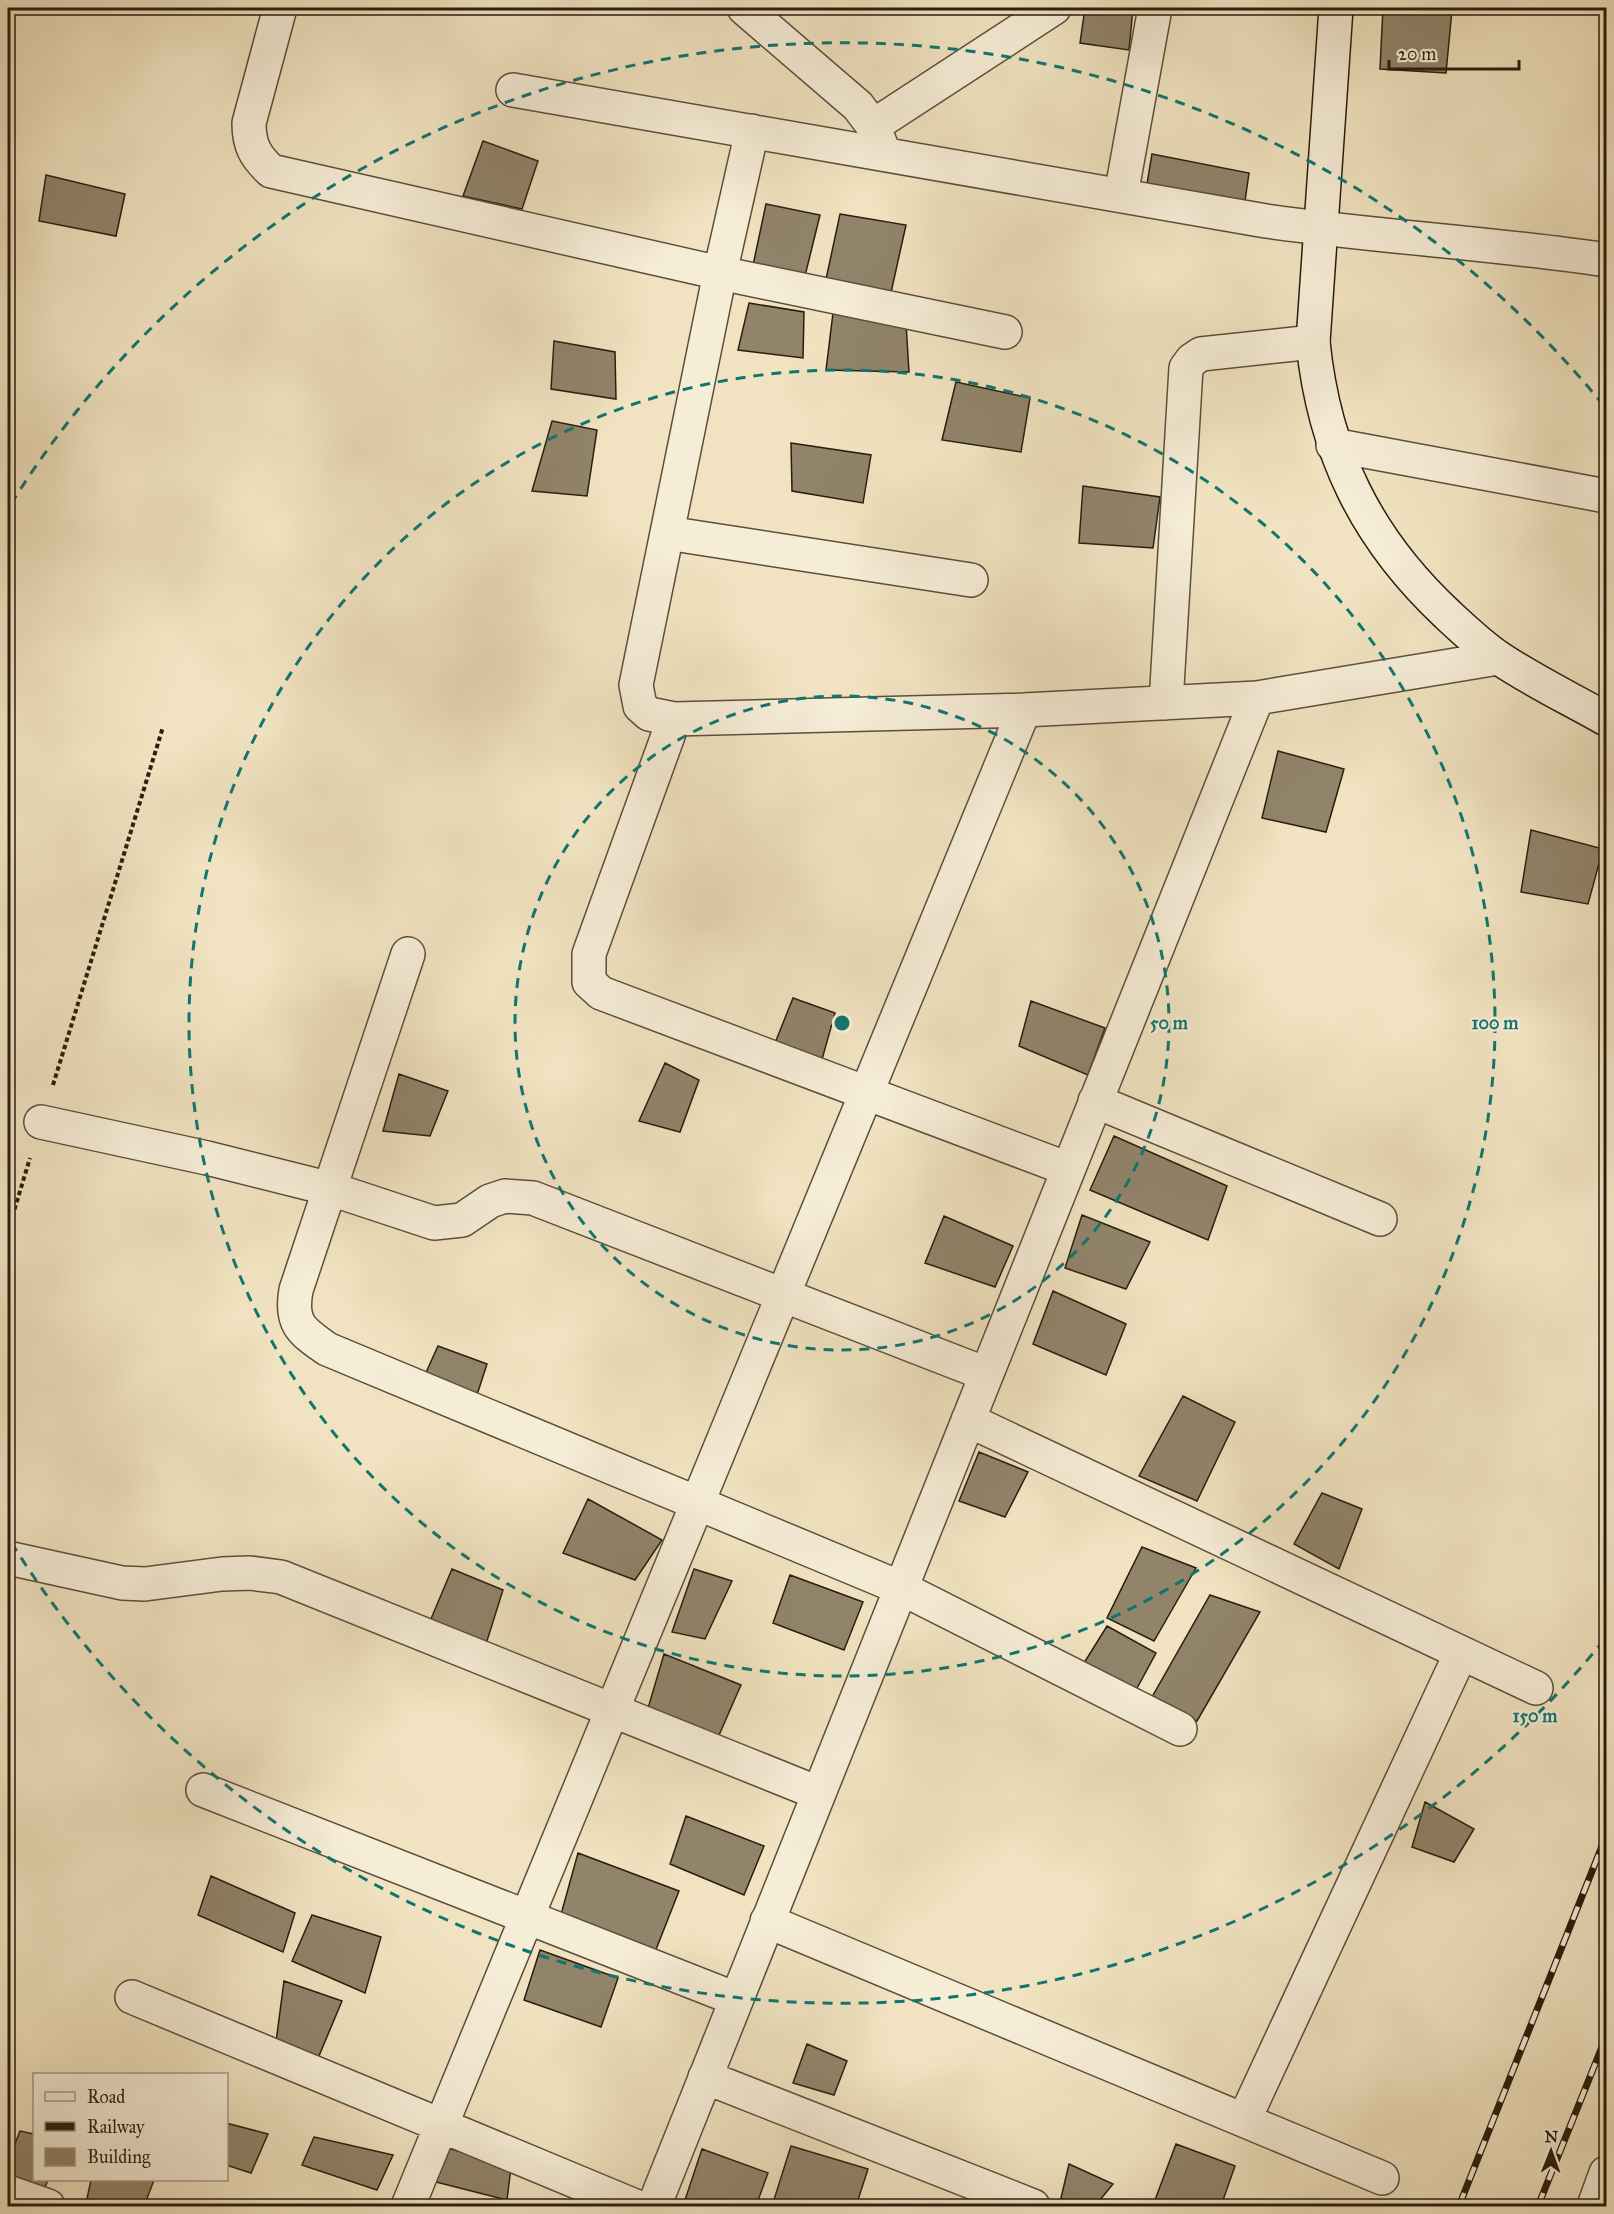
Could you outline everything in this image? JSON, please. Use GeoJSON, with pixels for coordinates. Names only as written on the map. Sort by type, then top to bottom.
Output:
{"type":"FeatureCollection","features":[{"type":"Feature","properties":{"kind":"street"},"geometry":{"type":"LineString","coordinates":[[280,8],[249,123],[249,140],[255,157],[271,171],[720,273],[1005,332]]}},
{"type":"Feature","properties":{"kind":"street"},"geometry":{"type":"LineString","coordinates":[[744,8],[858,106],[879,140]]}},
{"type":"Feature","properties":{"kind":"street"},"geometry":{"type":"LineString","coordinates":[[879,140],[1054,8]]}},
{"type":"Feature","properties":{"kind":"street"},"geometry":{"type":"LineString","coordinates":[[1121,195],[1155,8]]}},
{"type":"Feature","properties":{"kind":"street"},"geometry":{"type":"LineString","coordinates":[[1336,8],[1313,342],[1317,384],[1333,445],[1358,503],[1383,542],[1423,591],[1498,658],[1606,718]]}},
{"type":"Feature","properties":{"kind":"street"},"geometry":{"type":"LineString","coordinates":[[513,90],[752,131],[879,140],[1121,195],[1321,229],[1516,247],[1606,260]]}},
{"type":"Feature","properties":{"kind":"street"},"geometry":{"type":"LineString","coordinates":[[752,131],[720,273],[636,696],[640,706],[649,714],[674,719],[1024,710],[1257,698],[1498,658]]}},
{"type":"Feature","properties":{"kind":"street"},"geometry":{"type":"LineString","coordinates":[[1166,703],[1186,368],[1191,360],[1201,354],[1313,342]]}},
{"type":"Feature","properties":{"kind":"street"},"geometry":{"type":"LineString","coordinates":[[1333,445],[1606,496]]}},
{"type":"Feature","properties":{"kind":"street"},"geometry":{"type":"LineString","coordinates":[[667,533],[971,580]]}},
{"type":"Feature","properties":{"kind":"street"},"geometry":{"type":"LineString","coordinates":[[654,2206],[1257,698]]}},
{"type":"Feature","properties":{"kind":"street"},"geometry":{"type":"LineString","coordinates":[[408,2206],[1024,710]]}},
{"type":"Feature","properties":{"kind":"street"},"geometry":{"type":"LineString","coordinates":[[674,719],[589,954],[589,982],[601,993],[1068,1169]]}},
{"type":"Feature","properties":{"kind":"street"},"geometry":{"type":"LineString","coordinates":[[408,954],[296,1290],[293,1306],[295,1318],[304,1333],[327,1349],[901,1588],[1180,1730]]}},
{"type":"Feature","properties":{"kind":"street"},"geometry":{"type":"LineString","coordinates":[[1095,1101],[1380,1219]]}},
{"type":"Feature","properties":{"kind":"street"},"geometry":{"type":"LineString","coordinates":[[41,1122],[207,1158],[331,1189],[434,1223],[462,1220],[490,1201],[505,1196],[533,1198],[986,1374]]}},
{"type":"Feature","properties":{"kind":"street"},"geometry":{"type":"LineString","coordinates":[[968,1420],[1536,1688]]}},
{"type":"Feature","properties":{"kind":"street"},"geometry":{"type":"LineString","coordinates":[[8,1558],[122,1583],[145,1584],[231,1574],[281,1577],[818,1792]]}},
{"type":"Feature","properties":{"kind":"street"},"geometry":{"type":"LineString","coordinates":[[1244,2120],[1461,1653]]}},
{"type":"Feature","properties":{"kind":"street"},"geometry":{"type":"LineString","coordinates":[[203,1790],[736,1999]]}},
{"type":"Feature","properties":{"kind":"street"},"geometry":{"type":"LineString","coordinates":[[767,1921],[1382,2178]]}},
{"type":"Feature","properties":{"kind":"street"},"geometry":{"type":"LineString","coordinates":[[132,1997],[635,2206]]}},
{"type":"Feature","properties":{"kind":"street"},"geometry":{"type":"LineString","coordinates":[[705,2077],[1033,2206]]}},
{"type":"Feature","properties":{"kind":"street"},"geometry":{"type":"LineString","coordinates":[[1594,2206],[1606,2173]]}},
{"type":"Feature","properties":{"kind":"street"},"geometry":{"type":"LineString","coordinates":[[8,2193],[48,2206]]}},
{"type":"Feature","properties":{"kind":"path"},"geometry":{"type":"LineString","coordinates":[[8,1231],[163,727]]}},
{"type":"Feature","properties":{"kind":"building"},"geometry":{"type":"Polygon","coordinates":[[[1085,8],[1133,8],[1129,50],[1080,43],[1085,8]]]}},
{"type":"Feature","properties":{"kind":"building"},"geometry":{"type":"Polygon","coordinates":[[[1383,8],[1452,10],[1446,73],[1380,69],[1383,8]]]}},
{"type":"Feature","properties":{"kind":"building"},"geometry":{"type":"Polygon","coordinates":[[[483,141],[538,161],[522,209],[463,196],[483,141]]]}},
{"type":"Feature","properties":{"kind":"building"},"geometry":{"type":"Polygon","coordinates":[[[1152,154],[1249,173],[1244,208],[1146,190],[1152,154]]]}},
{"type":"Feature","properties":{"kind":"building"},"geometry":{"type":"Polygon","coordinates":[[[46,175],[125,194],[116,236],[39,221],[46,175]]]}},
{"type":"Feature","properties":{"kind":"building"},"geometry":{"type":"Polygon","coordinates":[[[766,204],[820,215],[804,280],[752,270],[766,204]]]}},
{"type":"Feature","properties":{"kind":"building"},"geometry":{"type":"Polygon","coordinates":[[[840,214],[906,225],[890,297],[825,284],[840,214]]]}},
{"type":"Feature","properties":{"kind":"building"},"geometry":{"type":"Polygon","coordinates":[[[749,303],[804,312],[803,358],[738,350],[749,303]]]}},
{"type":"Feature","properties":{"kind":"building"},"geometry":{"type":"Polygon","coordinates":[[[833,313],[906,323],[909,372],[826,370],[833,313]]]}},
{"type":"Feature","properties":{"kind":"building"},"geometry":{"type":"Polygon","coordinates":[[[554,341],[615,352],[616,399],[551,389],[554,341]]]}},
{"type":"Feature","properties":{"kind":"building"},"geometry":{"type":"Polygon","coordinates":[[[956,382],[1030,398],[1021,452],[942,440],[956,382]]]}},
{"type":"Feature","properties":{"kind":"building"},"geometry":{"type":"Polygon","coordinates":[[[552,421],[597,430],[587,496],[532,491],[552,421]]]}},
{"type":"Feature","properties":{"kind":"building"},"geometry":{"type":"Polygon","coordinates":[[[791,443],[871,455],[863,503],[792,491],[791,443]]]}},
{"type":"Feature","properties":{"kind":"building"},"geometry":{"type":"Polygon","coordinates":[[[1083,486],[1160,497],[1153,548],[1079,543],[1083,486]]]}},
{"type":"Feature","properties":{"kind":"building"},"geometry":{"type":"Polygon","coordinates":[[[1278,751],[1344,769],[1326,832],[1262,818],[1278,751]]]}},
{"type":"Feature","properties":{"kind":"building"},"geometry":{"type":"Polygon","coordinates":[[[1531,830],[1603,849],[1588,904],[1521,892],[1531,830]]]}},
{"type":"Feature","properties":{"kind":"building"},"geometry":{"type":"Polygon","coordinates":[[[793,998],[835,1013],[821,1063],[775,1043],[793,998]]]}},
{"type":"Feature","properties":{"kind":"building"},"geometry":{"type":"Polygon","coordinates":[[[1031,1001],[1105,1028],[1088,1075],[1019,1046],[1031,1001]]]}},
{"type":"Feature","properties":{"kind":"building"},"geometry":{"type":"Polygon","coordinates":[[[665,1063],[699,1080],[680,1132],[639,1121],[665,1063]]]}},
{"type":"Feature","properties":{"kind":"building"},"geometry":{"type":"Polygon","coordinates":[[[399,1074],[448,1091],[430,1136],[383,1131],[399,1074]]]}},
{"type":"Feature","properties":{"kind":"building"},"geometry":{"type":"Polygon","coordinates":[[[1114,1136],[1227,1186],[1208,1240],[1090,1190],[1114,1136]]]}},
{"type":"Feature","properties":{"kind":"building"},"geometry":{"type":"Polygon","coordinates":[[[1082,1215],[1150,1242],[1126,1289],[1065,1268],[1082,1215]]]}},
{"type":"Feature","properties":{"kind":"building"},"geometry":{"type":"Polygon","coordinates":[[[944,1216],[1013,1246],[995,1287],[925,1263],[944,1216]]]}},
{"type":"Feature","properties":{"kind":"building"},"geometry":{"type":"Polygon","coordinates":[[[1053,1291],[1126,1324],[1106,1375],[1033,1344],[1053,1291]]]}},
{"type":"Feature","properties":{"kind":"building"},"geometry":{"type":"Polygon","coordinates":[[[438,1346],[487,1364],[475,1401],[423,1379],[438,1346]]]}},
{"type":"Feature","properties":{"kind":"building"},"geometry":{"type":"Polygon","coordinates":[[[1183,1396],[1235,1422],[1197,1501],[1139,1476],[1183,1396]]]}},
{"type":"Feature","properties":{"kind":"building"},"geometry":{"type":"Polygon","coordinates":[[[979,1452],[1028,1472],[1005,1517],[959,1501],[979,1452]]]}},
{"type":"Feature","properties":{"kind":"building"},"geometry":{"type":"Polygon","coordinates":[[[1322,1493],[1362,1509],[1339,1569],[1294,1544],[1322,1493]]]}},
{"type":"Feature","properties":{"kind":"building"},"geometry":{"type":"Polygon","coordinates":[[[588,1499],[662,1540],[635,1580],[563,1553],[588,1499]]]}},
{"type":"Feature","properties":{"kind":"building"},"geometry":{"type":"Polygon","coordinates":[[[1142,1547],[1196,1568],[1154,1641],[1107,1618],[1142,1547]]]}},
{"type":"Feature","properties":{"kind":"building"},"geometry":{"type":"Polygon","coordinates":[[[452,1569],[503,1590],[486,1644],[428,1626],[452,1569]]]}},
{"type":"Feature","properties":{"kind":"building"},"geometry":{"type":"Polygon","coordinates":[[[694,1569],[732,1581],[705,1639],[672,1632],[694,1569]]]}},
{"type":"Feature","properties":{"kind":"building"},"geometry":{"type":"Polygon","coordinates":[[[790,1575],[863,1602],[844,1650],[773,1623],[790,1575]]]}},
{"type":"Feature","properties":{"kind":"building"},"geometry":{"type":"Polygon","coordinates":[[[1210,1595],[1260,1612],[1197,1721],[1148,1704],[1210,1595]]]}},
{"type":"Feature","properties":{"kind":"building"},"geometry":{"type":"Polygon","coordinates":[[[1107,1626],[1156,1653],[1129,1703],[1079,1671],[1107,1626]]]}},
{"type":"Feature","properties":{"kind":"building"},"geometry":{"type":"Polygon","coordinates":[[[664,1654],[741,1685],[716,1742],[646,1715],[664,1654]]]}},
{"type":"Feature","properties":{"kind":"building"},"geometry":{"type":"Polygon","coordinates":[[[1425,1802],[1474,1829],[1454,1862],[1412,1847],[1425,1802]]]}},
{"type":"Feature","properties":{"kind":"building"},"geometry":{"type":"Polygon","coordinates":[[[686,1816],[764,1846],[744,1895],[670,1864],[686,1816]]]}},
{"type":"Feature","properties":{"kind":"building"},"geometry":{"type":"Polygon","coordinates":[[[578,1853],[679,1891],[655,1952],[560,1918],[578,1853]]]}},
{"type":"Feature","properties":{"kind":"building"},"geometry":{"type":"Polygon","coordinates":[[[211,1876],[295,1913],[283,1952],[198,1915],[211,1876]]]}},
{"type":"Feature","properties":{"kind":"building"},"geometry":{"type":"Polygon","coordinates":[[[312,1915],[381,1937],[365,1993],[292,1961],[312,1915]]]}},
{"type":"Feature","properties":{"kind":"building"},"geometry":{"type":"Polygon","coordinates":[[[540,1950],[618,1978],[601,2027],[524,2000],[540,1950]]]}},
{"type":"Feature","properties":{"kind":"building"},"geometry":{"type":"Polygon","coordinates":[[[284,1981],[342,2001],[316,2063],[276,2042],[284,1981]]]}},
{"type":"Feature","properties":{"kind":"building"},"geometry":{"type":"Polygon","coordinates":[[[807,2044],[847,2061],[834,2095],[793,2083],[807,2044]]]}},
{"type":"Feature","properties":{"kind":"building"},"geometry":{"type":"Polygon","coordinates":[[[228,2124],[268,2134],[251,2173],[228,2166],[228,2124]]]}},
{"type":"Feature","properties":{"kind":"building"},"geometry":{"type":"Polygon","coordinates":[[[20,2131],[33,2134],[33,2181],[48,2181],[43,2192],[8,2180],[8,2161],[20,2131]]]}},
{"type":"Feature","properties":{"kind":"building"},"geometry":{"type":"Polygon","coordinates":[[[314,2137],[393,2155],[377,2190],[302,2165],[314,2137]]]}},
{"type":"Feature","properties":{"kind":"building"},"geometry":{"type":"Polygon","coordinates":[[[1176,2144],[1235,2166],[1221,2206],[1174,2206],[1155,2200],[1176,2144]]]}},
{"type":"Feature","properties":{"kind":"building"},"geometry":{"type":"Polygon","coordinates":[[[791,2146],[868,2169],[856,2206],[772,2206],[791,2146]]]}},
{"type":"Feature","properties":{"kind":"building"},"geometry":{"type":"Polygon","coordinates":[[[448,2148],[511,2167],[507,2200],[432,2181],[448,2148]]]}},
{"type":"Feature","properties":{"kind":"building"},"geometry":{"type":"Polygon","coordinates":[[[702,2149],[768,2173],[756,2206],[702,2206],[685,2200],[702,2149]]]}},
{"type":"Feature","properties":{"kind":"building"},"geometry":{"type":"Polygon","coordinates":[[[1069,2164],[1113,2184],[1095,2206],[1073,2206],[1061,2198],[1069,2164]]]}},
{"type":"Feature","properties":{"kind":"building"},"geometry":{"type":"Polygon","coordinates":[[[91,2181],[154,2181],[144,2206],[94,2206],[86,2203],[91,2181]]]}},
{"type":"Feature","properties":{"kind":"building"},"geometry":{"type":"Polygon","coordinates":[[[198,2200],[232,2206],[196,2206],[198,2200]]]}},
{"type":"Feature","properties":{"kind":"railway"},"geometry":{"type":"LineString","coordinates":[[1459,2206],[1606,1836]]}},
{"type":"Feature","properties":{"kind":"railway"},"geometry":{"type":"LineString","coordinates":[[1538,2206],[1606,2037]]}}]}
